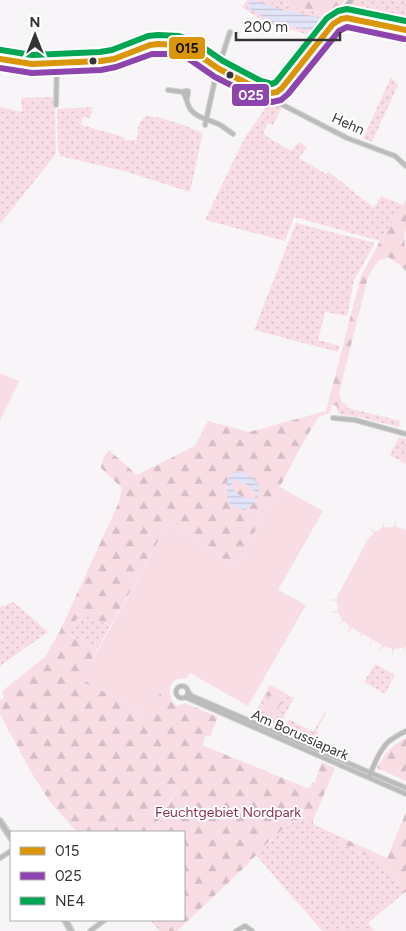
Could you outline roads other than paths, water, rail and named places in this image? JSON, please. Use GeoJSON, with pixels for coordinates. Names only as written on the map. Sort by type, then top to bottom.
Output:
{"type":"FeatureCollection","features":[{"type":"Feature","properties":{"kind":"street"},"geometry":{"type":"LineString","coordinates":[[343,18],[344,9],[351,0]]}},
{"type":"Feature","properties":{"kind":"street"},"geometry":{"type":"LineString","coordinates":[[279,103],[277,92],[333,24],[343,18],[352,18],[406,30]]}},
{"type":"Feature","properties":{"kind":"street"},"geometry":{"type":"LineString","coordinates":[[206,122],[218,69],[230,32]]}},
{"type":"Feature","properties":{"kind":"street","name":"Hehn"},"geometry":{"type":"LineString","coordinates":[[0,59],[22,64],[57,64],[109,60],[150,46],[168,44],[184,46],[218,69],[266,92],[279,103],[348,138],[395,156],[406,166]]}},
{"type":"Feature","properties":{"kind":"street"},"geometry":{"type":"LineString","coordinates":[[56,105],[57,64]]}},
{"type":"Feature","properties":{"kind":"street"},"geometry":{"type":"LineString","coordinates":[[168,90],[183,92],[194,114],[206,122],[216,123],[233,134]]}},
{"type":"Feature","properties":{"kind":"street","name":"Hehn"},"geometry":{"type":"LineString","coordinates":[[266,92],[277,92]]}},
{"type":"Feature","properties":{"kind":"street"},"geometry":{"type":"LineString","coordinates":[[334,418],[355,420],[406,434]]}},
{"type":"Feature","properties":{"kind":"street","name":"Am Borussiapark"},"geometry":{"type":"LineString","coordinates":[[187,694],[370,775],[406,794]]}},
{"type":"Feature","properties":{"kind":"street"},"geometry":{"type":"LineString","coordinates":[[370,775],[390,740],[406,731]]}},
{"type":"Feature","properties":{"kind":"street","name":"Am Borussiapark"},"geometry":{"type":"LineString","coordinates":[[370,775],[406,788]]}},
{"type":"Feature","properties":{"kind":"street"},"geometry":{"type":"LineString","coordinates":[[0,822],[10,837]]}},
{"type":"Feature","properties":{"kind":"street"},"geometry":{"type":"LineString","coordinates":[[90,931],[104,921]]}},
{"type":"Feature","properties":{"kind":"street"},"geometry":{"type":"LineString","coordinates":[[236,931],[245,926],[252,931]]}},
{"type":"Feature","properties":{"kind":"water"},"geometry":{"type":"Polygon","coordinates":[[[251,0],[324,19],[316,32],[270,21],[247,7],[251,0]]]}},
{"type":"Feature","properties":{"kind":"water"},"geometry":{"type":"Polygon","coordinates":[[[234,472],[246,473],[259,485],[259,493],[256,500],[244,510],[236,508],[227,499],[228,479],[234,472]],[[236,480],[231,485],[237,494],[254,499],[257,494],[248,486],[236,480]]]}},
{"type":"Feature","properties":{"kind":"park label","name":"Feuchtgebiet Nordpark"},"geometry":{"type":"Point","coordinates":[228,812]}}]}
